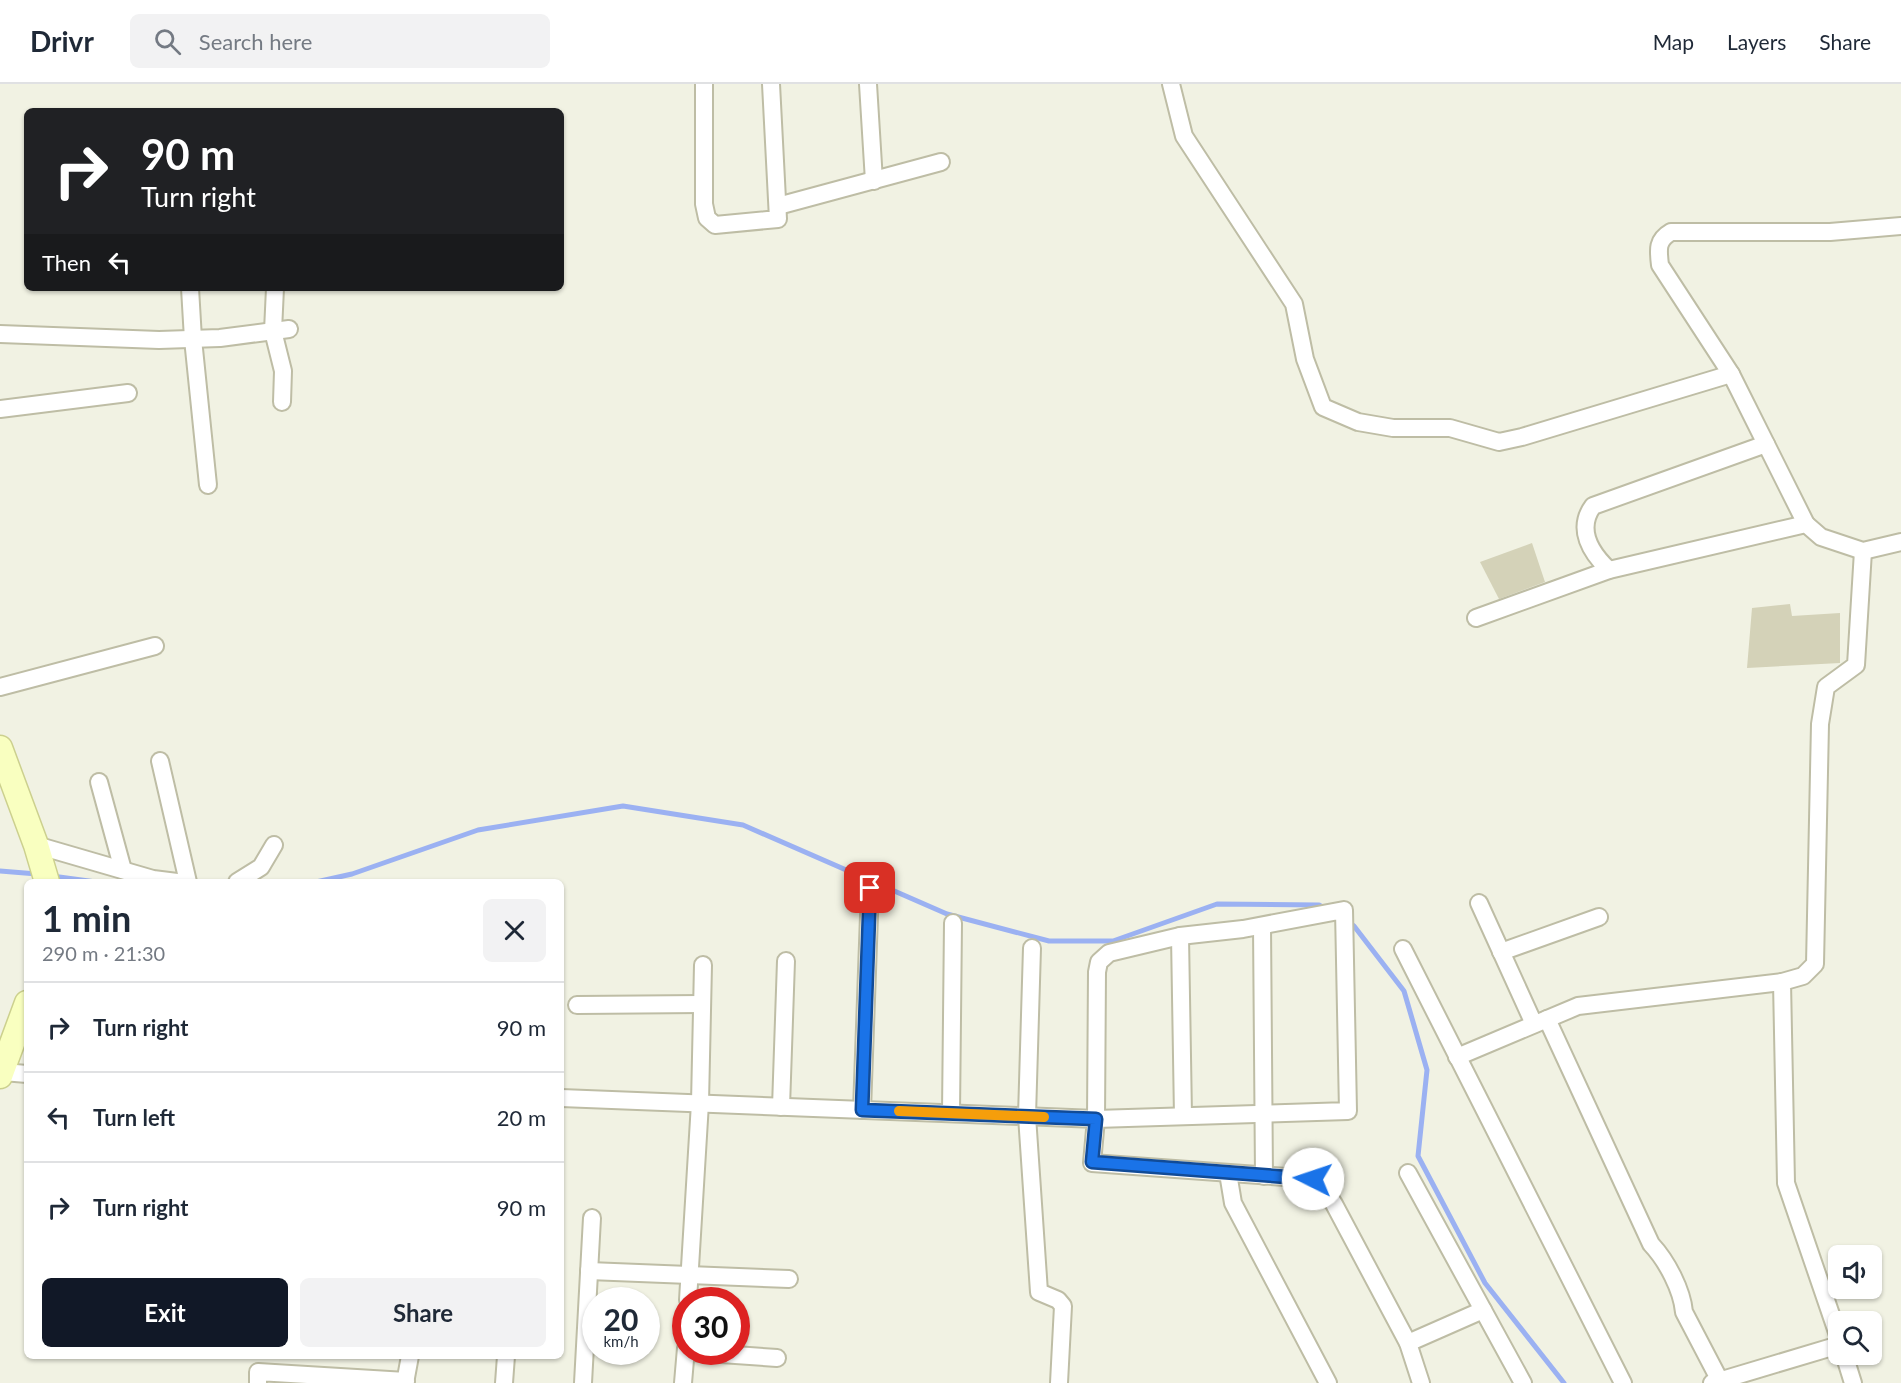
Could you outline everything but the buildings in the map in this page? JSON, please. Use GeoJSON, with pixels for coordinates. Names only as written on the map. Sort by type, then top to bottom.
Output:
{"type":"FeatureCollection","features":[{"type":"Feature","properties":{"kind":"street"},"geometry":{"type":"LineString","coordinates":[[704,84],[704,204],[706,218],[716,225],[778,219],[771,84]]}},
{"type":"Feature","properties":{"kind":"street"},"geometry":{"type":"LineString","coordinates":[[868,84],[874,181]]}},
{"type":"Feature","properties":{"kind":"street"},"geometry":{"type":"LineString","coordinates":[[1171,84],[1184,136],[1294,304],[1305,359],[1323,407],[1358,422],[1393,428],[1450,428],[1499,442],[1731,374]]}},
{"type":"Feature","properties":{"kind":"street"},"geometry":{"type":"LineString","coordinates":[[778,206],[941,162]]}},
{"type":"Feature","properties":{"kind":"street"},"geometry":{"type":"LineString","coordinates":[[1901,226],[1830,232],[1671,232],[1663,237],[1658,246],[1660,265],[1731,374],[1806,524],[1821,537],[1863,551],[1901,542]]}},
{"type":"Feature","properties":{"kind":"street"},"geometry":{"type":"LineString","coordinates":[[190,291],[208,485]]}},
{"type":"Feature","properties":{"kind":"street"},"geometry":{"type":"LineString","coordinates":[[275,291],[281,330],[282,402]]}},
{"type":"Feature","properties":{"kind":"street"},"geometry":{"type":"LineString","coordinates":[[0,334],[159,340],[281,330]]}},
{"type":"Feature","properties":{"kind":"street"},"geometry":{"type":"LineString","coordinates":[[0,409],[128,393]]}},
{"type":"Feature","properties":{"kind":"street"},"geometry":{"type":"LineString","coordinates":[[1609,570],[1597,559],[1587,537],[1586,516],[1593,506],[1766,444]]}},
{"type":"Feature","properties":{"kind":"street"},"geometry":{"type":"LineString","coordinates":[[1476,618],[1609,570],[1806,524]]}},
{"type":"Feature","properties":{"kind":"street"},"geometry":{"type":"LineString","coordinates":[[1457,1057],[1578,1006],[1782,982],[1803,976],[1815,964],[1820,724],[1826,687],[1856,664],[1863,551]]}},
{"type":"Feature","properties":{"kind":"street"},"geometry":{"type":"LineString","coordinates":[[0,687],[155,646]]}},
{"type":"Feature","properties":{"kind":"street"},"geometry":{"type":"LineString","coordinates":[[0,748],[36,844],[46,879]]}},
{"type":"Feature","properties":{"kind":"street"},"geometry":{"type":"LineString","coordinates":[[160,761],[187,879]]}},
{"type":"Feature","properties":{"kind":"street"},"geometry":{"type":"LineString","coordinates":[[99,782],[123,870]]}},
{"type":"Feature","properties":{"kind":"street"},"geometry":{"type":"LineString","coordinates":[[36,844],[153,879]]}},
{"type":"Feature","properties":{"kind":"street"},"geometry":{"type":"LineString","coordinates":[[242,879],[261,867],[274,845]]}},
{"type":"Feature","properties":{"kind":"street"},"geometry":{"type":"LineString","coordinates":[[862,1110],[870,888]]}},
{"type":"Feature","properties":{"kind":"street"},"geometry":{"type":"LineString","coordinates":[[1479,903],[1501,952],[1540,1022],[1652,1244],[1661,1254],[1683,1301],[1684,1312],[1716,1381],[1828,1348]]}},
{"type":"Feature","properties":{"kind":"street"},"geometry":{"type":"LineString","coordinates":[[564,1098],[1096,1119],[1348,1111],[1344,910],[1262,926],[1180,936],[1110,953],[1099,962],[1097,972],[1096,1119],[1092,1162],[1313,1179],[1323,1187],[1334,1204],[1408,1342],[1421,1383]]}},
{"type":"Feature","properties":{"kind":"street"},"geometry":{"type":"LineString","coordinates":[[1501,952],[1599,916]]}},
{"type":"Feature","properties":{"kind":"street"},"geometry":{"type":"LineString","coordinates":[[951,1113],[953,923]]}},
{"type":"Feature","properties":{"kind":"street"},"geometry":{"type":"LineString","coordinates":[[1262,926],[1264,1176]]}},
{"type":"Feature","properties":{"kind":"street"},"geometry":{"type":"LineString","coordinates":[[1180,936],[1183,1116]]}},
{"type":"Feature","properties":{"kind":"street"},"geometry":{"type":"LineString","coordinates":[[1032,948],[1027,1116],[1039,1292],[1058,1300],[1063,1306],[1059,1383]]}},
{"type":"Feature","properties":{"kind":"street"},"geometry":{"type":"LineString","coordinates":[[1403,949],[1623,1383]]}},
{"type":"Feature","properties":{"kind":"street"},"geometry":{"type":"LineString","coordinates":[[781,1107],[786,961]]}},
{"type":"Feature","properties":{"kind":"street"},"geometry":{"type":"LineString","coordinates":[[689,1287],[700,1103],[703,965]]}},
{"type":"Feature","properties":{"kind":"street"},"geometry":{"type":"LineString","coordinates":[[1782,982],[1786,1183],[1830,1311]]}},
{"type":"Feature","properties":{"kind":"street"},"geometry":{"type":"LineString","coordinates":[[577,1005],[702,1004]]}},
{"type":"Feature","properties":{"kind":"street"},"geometry":{"type":"LineString","coordinates":[[24,1011],[1,1074],[24,1074]]}},
{"type":"Feature","properties":{"kind":"street"},"geometry":{"type":"LineString","coordinates":[[1228,1173],[1233,1203],[1328,1383]]}},
{"type":"Feature","properties":{"kind":"street"},"geometry":{"type":"LineString","coordinates":[[1408,1173],[1523,1383]]}},
{"type":"Feature","properties":{"kind":"street"},"geometry":{"type":"LineString","coordinates":[[583,1383],[592,1218]]}},
{"type":"Feature","properties":{"kind":"street"},"geometry":{"type":"LineString","coordinates":[[589,1271],[789,1279]]}},
{"type":"Feature","properties":{"kind":"street"},"geometry":{"type":"LineString","coordinates":[[1408,1342],[1483,1310]]}},
{"type":"Feature","properties":{"kind":"street"},"geometry":{"type":"LineString","coordinates":[[750,1356],[777,1358]]}},
{"type":"Feature","properties":{"kind":"street"},"geometry":{"type":"LineString","coordinates":[[258,1383],[258,1372],[405,1382],[409,1359]]}},
{"type":"Feature","properties":{"kind":"street"},"geometry":{"type":"LineString","coordinates":[[504,1383],[506,1359]]}},
{"type":"Feature","properties":{"kind":"street"},"geometry":{"type":"LineString","coordinates":[[683,1383],[684,1365]]}},
{"type":"Feature","properties":{"kind":"street"},"geometry":{"type":"LineString","coordinates":[[1847,1365],[1853,1383]]}},
{"type":"Feature","properties":{"kind":"waterway"},"geometry":{"type":"LineString","coordinates":[[330,879],[352,874],[478,830],[623,806],[743,825],[947,914],[1049,941],[1113,941],[1217,904],[1319,905],[1326,909]]}},
{"type":"Feature","properties":{"kind":"waterway"},"geometry":{"type":"LineString","coordinates":[[0,871],[37,874]]}},
{"type":"Feature","properties":{"kind":"waterway"},"geometry":{"type":"LineString","coordinates":[[52,876],[74,879]]}},
{"type":"Feature","properties":{"kind":"waterway"},"geometry":{"type":"LineString","coordinates":[[1347,921],[1354,926],[1404,991],[1427,1070],[1418,1156],[1485,1283],[1564,1383]]}},
{"type":"Feature","properties":{"kind":"slow traffic"},"geometry":{"type":"LineString","coordinates":[[899,1111],[1044,1117]]}},
{"type":"Feature","properties":{"kind":"route"},"geometry":{"type":"LineString","coordinates":[[870,888],[862,1110],[1096,1119],[1092,1162],[1313,1179]]}}]}
